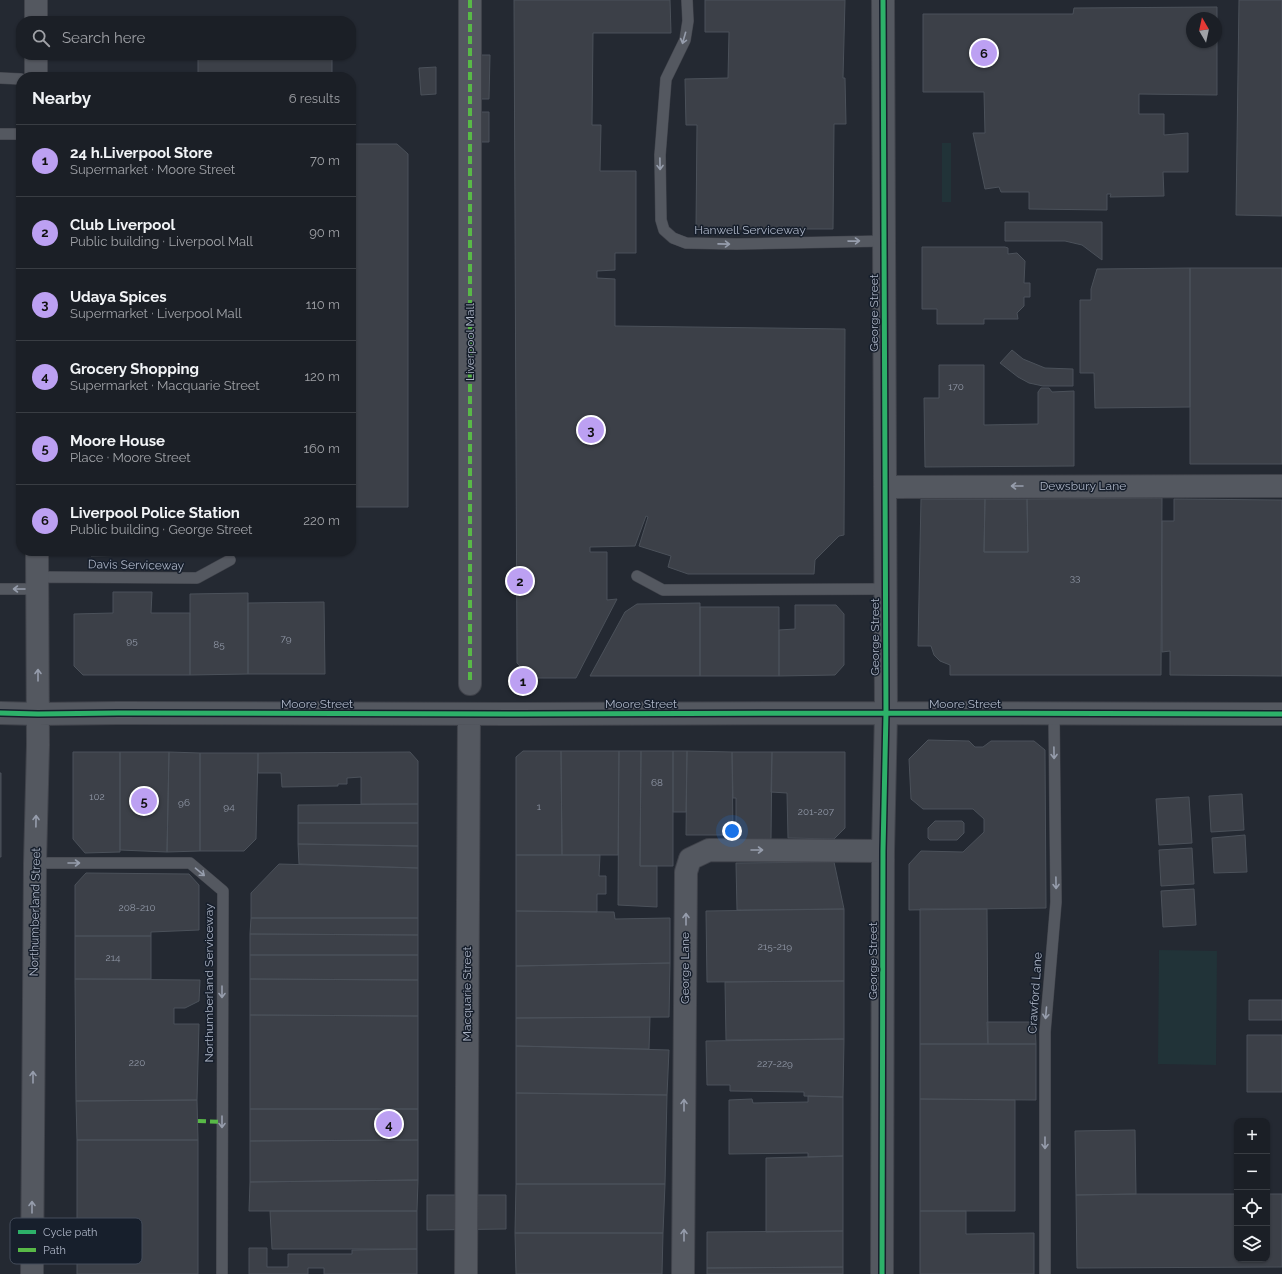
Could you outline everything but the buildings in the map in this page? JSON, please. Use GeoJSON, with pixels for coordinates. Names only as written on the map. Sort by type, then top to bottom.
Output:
{"type":"FeatureCollection","features":[{"type":"Feature","properties":{"kind":"street"},"geometry":{"type":"LineString","coordinates":[[36,0],[36,16]]}},
{"type":"Feature","properties":{"kind":"street","name":"Liverpool Mall"},"geometry":{"type":"LineString","coordinates":[[470,0],[470,684]]}},
{"type":"Feature","properties":{"kind":"street","name":"George Street"},"geometry":{"type":"LineString","coordinates":[[882,1274],[883,851],[886,713],[884,487],[884,0]]}},
{"type":"Feature","properties":{"kind":"street"},"geometry":{"type":"LineString","coordinates":[[36,60],[36,72]]}},
{"type":"Feature","properties":{"kind":"street","name":"Dewsbury Lane"},"geometry":{"type":"LineString","coordinates":[[884,487],[1282,486]]}},
{"type":"Feature","properties":{"kind":"street","name":"Northumberland Street"},"geometry":{"type":"LineString","coordinates":[[32,1218],[35,863],[38,714],[37,556]]}},
{"type":"Feature","properties":{"kind":"street","name":"Moore Street"},"geometry":{"type":"LineString","coordinates":[[0,713],[1282,714]]}},
{"type":"Feature","properties":{"kind":"street","name":"Macquarie Street"},"geometry":{"type":"LineString","coordinates":[[466,1274],[469,714]]}},
{"type":"Feature","properties":{"kind":"street","name":"George Lane"},"geometry":{"type":"LineString","coordinates":[[683,1274],[686,872],[690,859],[709,850],[883,851]]}},
{"type":"Feature","properties":{"kind":"street","name":"Northumberland Street"},"geometry":{"type":"LineString","coordinates":[[32,1264],[32,1274]]}},
{"type":"Feature","properties":{"kind":"lane","name":"Hanwell Serviceway"},"geometry":{"type":"LineString","coordinates":[[686,0],[688,21],[685,40],[666,79],[660,156],[661,220],[664,230],[673,238],[686,243],[736,244],[884,241]]}},
{"type":"Feature","properties":{"kind":"lane"},"geometry":{"type":"LineString","coordinates":[[0,78],[16,79]]}},
{"type":"Feature","properties":{"kind":"lane"},"geometry":{"type":"LineString","coordinates":[[0,134],[16,134]]}},
{"type":"Feature","properties":{"kind":"lane","name":"Davis Serviceway"},"geometry":{"type":"LineString","coordinates":[[0,589],[37,583],[197,578],[230,560]]}},
{"type":"Feature","properties":{"kind":"lane"},"geometry":{"type":"LineString","coordinates":[[637,576],[663,590],[885,589]]}},
{"type":"Feature","properties":{"kind":"lane","name":"Crawford Lane"},"geometry":{"type":"LineString","coordinates":[[1045,1274],[1044,1032],[1056,902],[1054,714]]}},
{"type":"Feature","properties":{"kind":"lane","name":"Northumberland Serviceway"},"geometry":{"type":"LineString","coordinates":[[35,863],[190,863],[223,891],[222,1274]]}},
{"type":"Feature","properties":{"kind":"shaded area"},"geometry":{"type":"Polygon","coordinates":[[[942,143],[951,143],[951,202],[942,202],[942,143]]]}},
{"type":"Feature","properties":{"kind":"shaded area"},"geometry":{"type":"Polygon","coordinates":[[[1159,950],[1217,951],[1216,1065],[1158,1064],[1159,950]]]}},
{"type":"Feature","properties":{"kind":"marked path"},"geometry":{"type":"LineString","coordinates":[[470,0],[470,684]]}},
{"type":"Feature","properties":{"kind":"marked path"},"geometry":{"type":"LineString","coordinates":[[198,1121],[222,1122]]}},
{"type":"Feature","properties":{"kind":"cycle path"},"geometry":{"type":"LineString","coordinates":[[882,1274],[883,851],[886,713],[883,0]]}},
{"type":"Feature","properties":{"kind":"cycle path"},"geometry":{"type":"LineString","coordinates":[[0,713],[1282,714]]}},
{"type":"Feature","properties":{"kind":"place","name":"Liverpool Police Station"},"geometry":{"type":"Point","coordinates":[984,53]}},
{"type":"Feature","properties":{"kind":"place","name":"Udaya Spices"},"geometry":{"type":"Point","coordinates":[591,430]}},
{"type":"Feature","properties":{"kind":"place","name":"Club Liverpool"},"geometry":{"type":"Point","coordinates":[520,581]}},
{"type":"Feature","properties":{"kind":"place","name":"24 h.Liverpool Store"},"geometry":{"type":"Point","coordinates":[523,681]}},
{"type":"Feature","properties":{"kind":"place","name":"Moore House"},"geometry":{"type":"Point","coordinates":[144,801]}},
{"type":"Feature","properties":{"kind":"place","name":"Grocery Shopping"},"geometry":{"type":"Point","coordinates":[389,1124]}}]}
